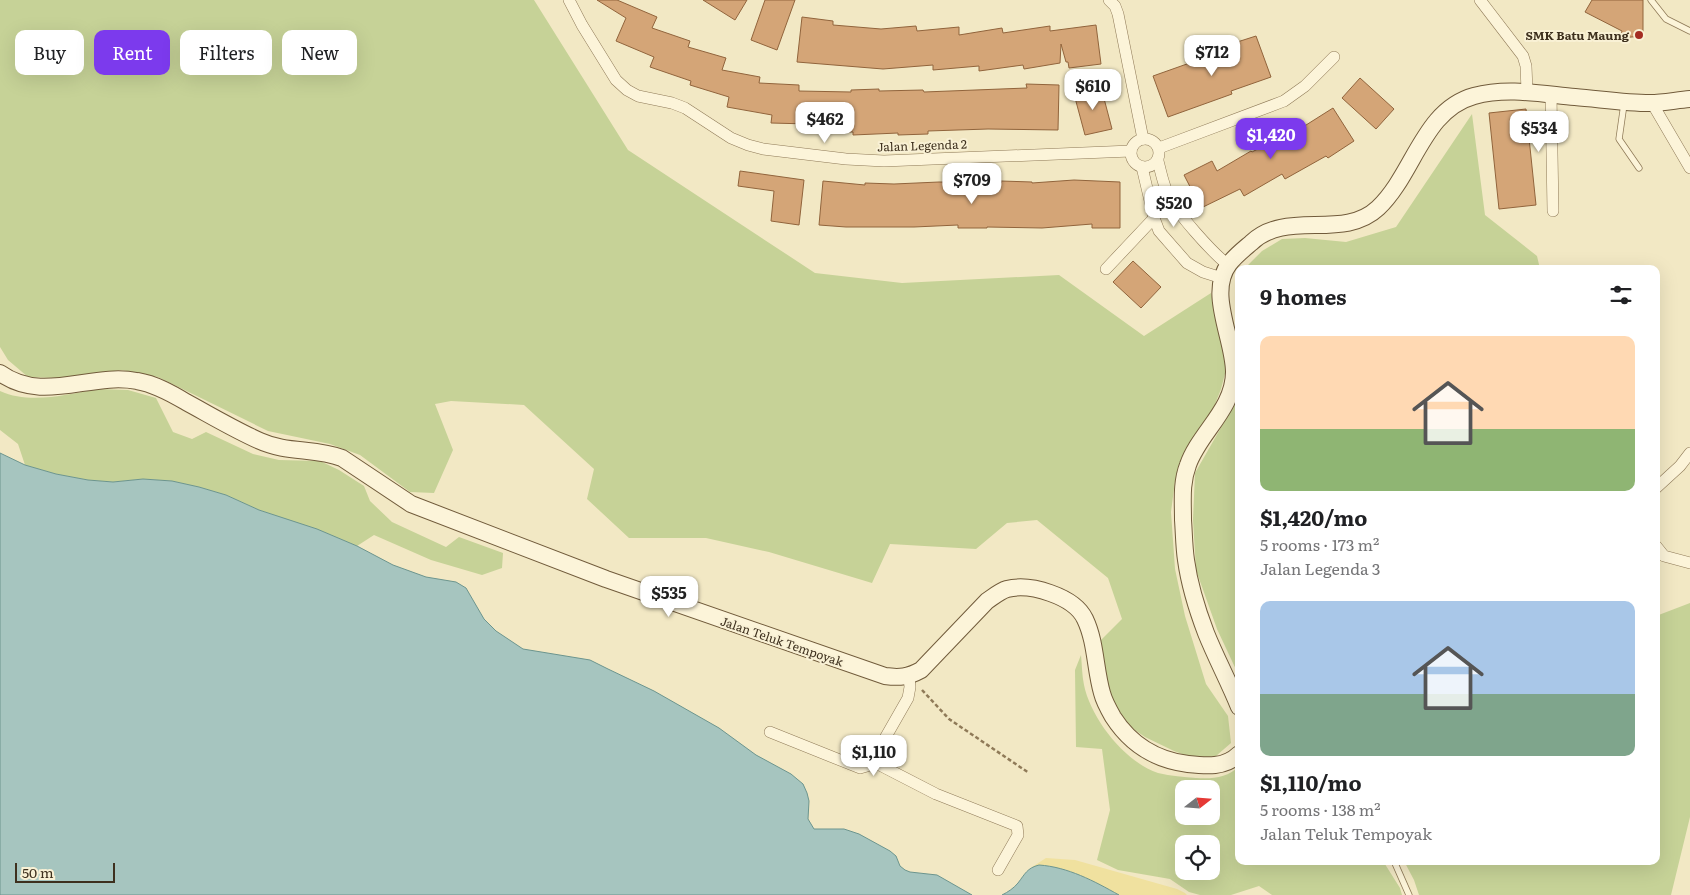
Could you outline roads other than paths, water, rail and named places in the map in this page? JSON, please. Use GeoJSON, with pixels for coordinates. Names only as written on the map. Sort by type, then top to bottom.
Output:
{"type":"FeatureCollection","features":[{"type":"Feature","properties":{"kind":"street","name":"Jalan Legenda 2"},"geometry":{"type":"LineString","coordinates":[[569,0],[616,80],[627,90],[638,96],[672,103],[685,108],[731,138],[748,145],[763,149],[846,159],[884,161],[1131,151]]}},
{"type":"Feature","properties":{"kind":"street"},"geometry":{"type":"LineString","coordinates":[[1109,0],[1115,6],[1118,14],[1143,139]]}},
{"type":"Feature","properties":{"kind":"street"},"geometry":{"type":"LineString","coordinates":[[1480,0],[1523,56],[1526,66],[1527,91]]}},
{"type":"Feature","properties":{"kind":"street"},"geometry":{"type":"LineString","coordinates":[[1159,148],[1284,101],[1305,86],[1334,57]]}},
{"type":"Feature","properties":{"kind":"street"},"geometry":{"type":"LineString","coordinates":[[1235,698],[1206,632],[1191,582],[1186,561],[1183,503],[1184,476],[1189,461],[1221,412],[1231,391],[1234,373],[1229,338],[1222,309],[1221,293],[1225,272],[1254,240],[1271,230],[1289,226],[1344,224],[1369,215],[1380,206],[1390,193],[1434,124],[1444,112],[1459,102],[1475,96],[1492,92],[1527,91],[1625,102],[1652,103],[1690,99]]}},
{"type":"Feature","properties":{"kind":"street"},"geometry":{"type":"LineString","coordinates":[[1551,95],[1553,211]]}},
{"type":"Feature","properties":{"kind":"street"},"geometry":{"type":"LineString","coordinates":[[1652,103],[1690,168]]}},
{"type":"Feature","properties":{"kind":"street"},"geometry":{"type":"LineString","coordinates":[[1158,161],[1151,166],[1142,167],[1136,164],[1132,158],[1131,151],[1133,146],[1143,139],[1155,142],[1159,148],[1158,161],[1168,194],[1176,209],[1217,256],[1225,272]]}},
{"type":"Feature","properties":{"kind":"street"},"geometry":{"type":"LineString","coordinates":[[1142,167],[1159,231],[1187,263],[1203,272],[1225,272]]}},
{"type":"Feature","properties":{"kind":"street"},"geometry":{"type":"LineString","coordinates":[[1106,269],[1154,218]]}},
{"type":"Feature","properties":{"kind":"street","name":"Jalan Teluk Tempoyak"},"geometry":{"type":"LineString","coordinates":[[0,373],[15,382],[49,388],[120,378],[139,381],[164,389],[261,442],[282,448],[329,453],[342,458],[411,504],[596,575],[886,676],[909,677]]}},
{"type":"Feature","properties":{"kind":"street"},"geometry":{"type":"LineString","coordinates":[[1660,484],[1690,454]]}},
{"type":"Feature","properties":{"kind":"street"},"geometry":{"type":"LineString","coordinates":[[1660,551],[1664,556],[1690,563]]}},
{"type":"Feature","properties":{"kind":"street"},"geometry":{"type":"LineString","coordinates":[[770,732],[860,768],[867,766],[872,761],[908,698],[909,677],[920,670],[987,601],[1006,589],[1026,588],[1067,600],[1078,608],[1084,617],[1094,648],[1102,695],[1120,728],[1134,742],[1148,752],[1166,759],[1195,764],[1216,765],[1227,762],[1235,757]]}},
{"type":"Feature","properties":{"kind":"street"},"geometry":{"type":"LineString","coordinates":[[872,761],[936,794],[1017,826],[1018,835],[998,870]]}},
{"type":"Feature","properties":{"kind":"lane"},"geometry":{"type":"LineString","coordinates":[[1651,0],[1666,19],[1690,31]]}},
{"type":"Feature","properties":{"kind":"lane"},"geometry":{"type":"LineString","coordinates":[[1625,102],[1619,139],[1639,168]]}},
{"type":"Feature","properties":{"kind":"lane"},"geometry":{"type":"LineString","coordinates":[[1396,865],[1409,895]]}},
{"type":"Feature","properties":{"kind":"water"},"geometry":{"type":"Polygon","coordinates":[[[0,453],[25,465],[56,474],[88,480],[113,482],[143,479],[172,481],[199,487],[226,495],[259,510],[317,529],[357,546],[393,565],[426,577],[456,582],[466,588],[484,619],[496,631],[523,649],[590,660],[654,691],[719,728],[756,755],[791,774],[803,784],[807,793],[809,801],[808,819],[814,829],[844,829],[859,834],[890,851],[896,856],[900,866],[905,870],[937,875],[972,895],[0,895],[0,453]]]}},
{"type":"Feature","properties":{"kind":"water"},"geometry":{"type":"Polygon","coordinates":[[[1039,865],[1070,872],[1119,895],[1002,895],[1015,887],[1029,870],[1039,865]]]}},
{"type":"Feature","properties":{"kind":"place","name":"SMK Batu Maung"},"geometry":{"type":"Point","coordinates":[1639,35]}}]}
